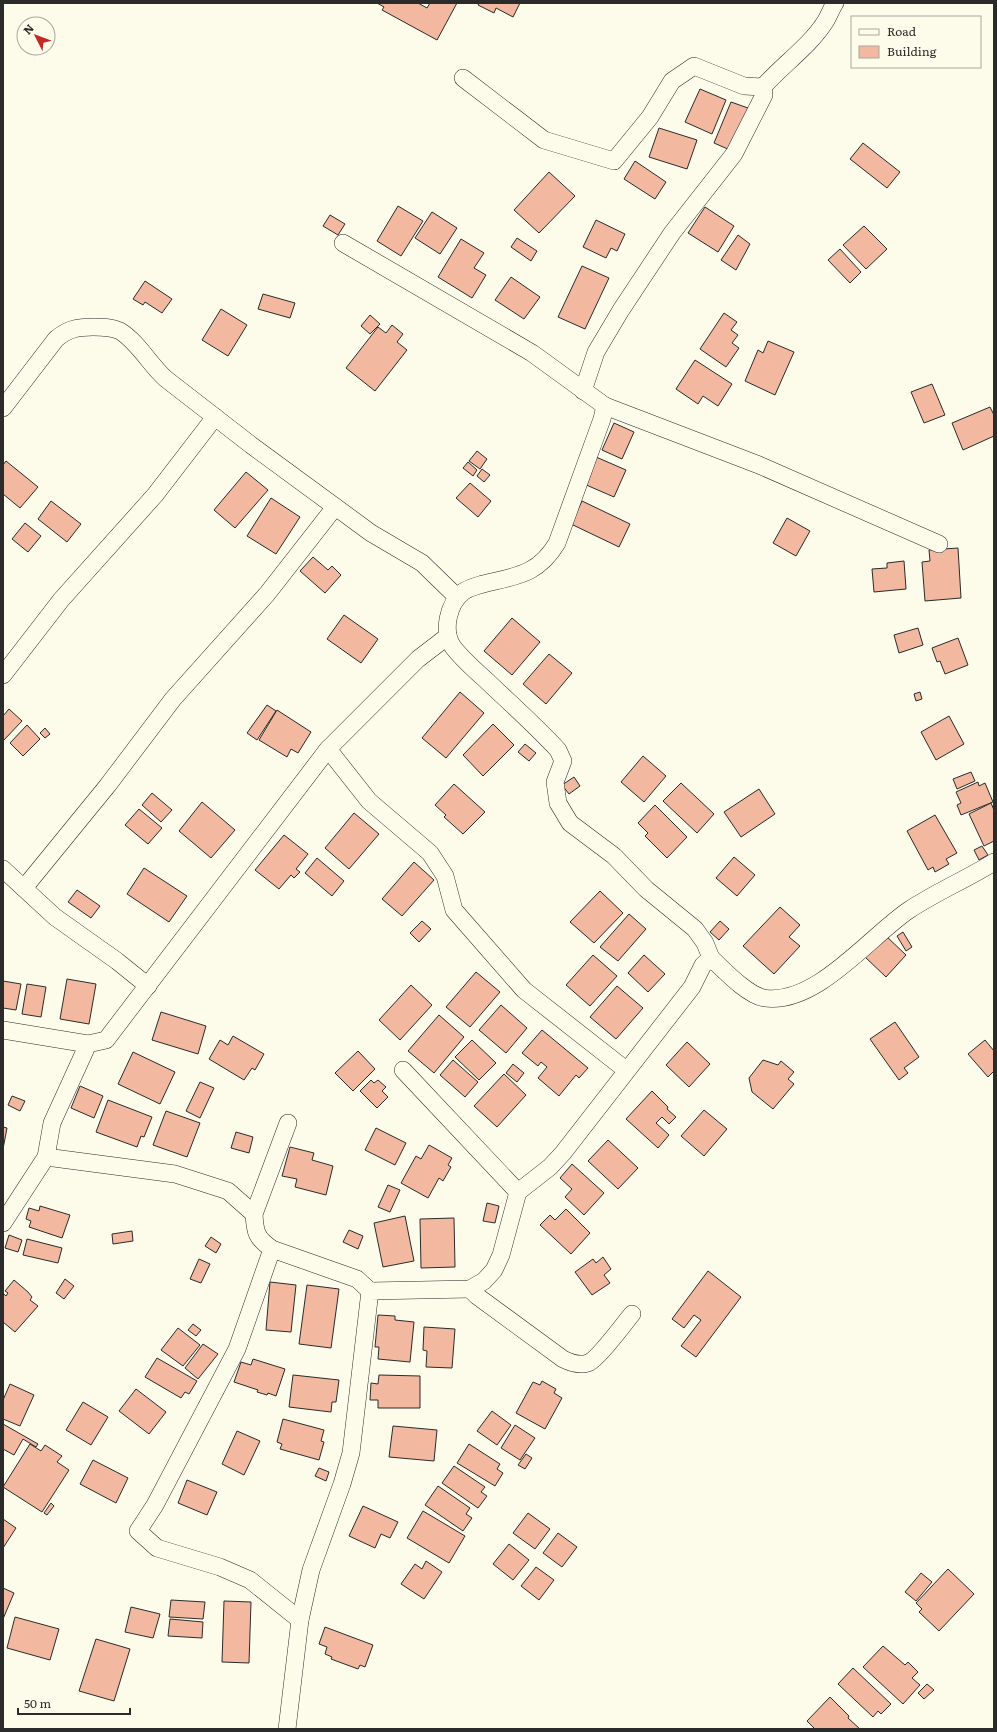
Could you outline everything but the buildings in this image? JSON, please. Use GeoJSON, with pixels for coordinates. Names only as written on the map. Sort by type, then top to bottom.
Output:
{"type":"FeatureCollection","features":[{"type":"Feature","properties":{"kind":"street"},"geometry":{"type":"LineString","coordinates":[[583,391],[596,352],[621,310],[672,233],[734,154],[764,95],[763,87],[780,68],[808,43],[824,23],[835,3]]}},
{"type":"Feature","properties":{"kind":"street"},"geometry":{"type":"LineString","coordinates":[[463,78],[544,140],[614,161],[650,117],[672,81],[694,66],[744,86],[763,87]]}},
{"type":"Feature","properties":{"kind":"street"},"geometry":{"type":"LineString","coordinates":[[343,243],[532,353],[605,406],[759,465],[940,544]]}},
{"type":"Feature","properties":{"kind":"street"},"geometry":{"type":"LineString","coordinates":[[3,408],[56,339],[66,331],[78,327],[108,328],[120,332],[132,342],[155,369],[215,417],[371,533],[422,563],[457,597]]}},
{"type":"Feature","properties":{"kind":"street"},"geometry":{"type":"LineString","coordinates":[[605,406],[602,419],[557,543],[548,558],[537,567],[517,575],[476,586],[464,591],[457,597],[452,605],[447,622],[448,636],[453,647],[558,750],[563,761],[555,782],[558,803],[570,823],[614,856],[646,888],[695,929],[705,943],[711,958],[750,992],[763,998],[777,998],[794,995],[830,975],[910,909],[994,862]]}},
{"type":"Feature","properties":{"kind":"street"},"geometry":{"type":"LineString","coordinates":[[3,675],[61,600],[155,495],[215,417]]}},
{"type":"Feature","properties":{"kind":"street"},"geometry":{"type":"LineString","coordinates":[[24,888],[108,785],[173,699],[267,594],[335,507]]}},
{"type":"Feature","properties":{"kind":"street"},"geometry":{"type":"LineString","coordinates":[[3,1030],[88,1044],[106,1040],[328,749],[418,659],[448,636]]}},
{"type":"Feature","properties":{"kind":"street"},"geometry":{"type":"LineString","coordinates":[[328,749],[369,801],[430,853],[445,876],[454,910],[524,990],[626,1070]]}},
{"type":"Feature","properties":{"kind":"street"},"geometry":{"type":"LineString","coordinates":[[3,869],[55,917],[117,961],[148,986]]}},
{"type":"Feature","properties":{"kind":"street"},"geometry":{"type":"LineString","coordinates":[[288,1123],[254,1214],[255,1229],[261,1241],[272,1249],[357,1279],[370,1291],[470,1289],[484,1281],[494,1270],[501,1255],[518,1192],[550,1167],[563,1153],[692,987],[703,965],[711,958]]}},
{"type":"Feature","properties":{"kind":"street"},"geometry":{"type":"LineString","coordinates":[[3,1223],[46,1157],[52,1123],[88,1044]]}},
{"type":"Feature","properties":{"kind":"street"},"geometry":{"type":"LineString","coordinates":[[403,1070],[518,1192]]}},
{"type":"Feature","properties":{"kind":"street"},"geometry":{"type":"LineString","coordinates":[[46,1157],[175,1174],[228,1191],[254,1214]]}},
{"type":"Feature","properties":{"kind":"street"},"geometry":{"type":"LineString","coordinates":[[272,1249],[236,1349],[158,1500],[138,1531],[156,1548],[220,1567],[250,1580],[300,1620]]}},
{"type":"Feature","properties":{"kind":"street"},"geometry":{"type":"LineString","coordinates":[[470,1289],[477,1296],[563,1359],[575,1364],[588,1363],[597,1356],[632,1314]]}},
{"type":"Feature","properties":{"kind":"street"},"geometry":{"type":"LineString","coordinates":[[287,1729],[300,1620],[310,1570],[342,1484],[351,1452],[370,1291]]}}]}
